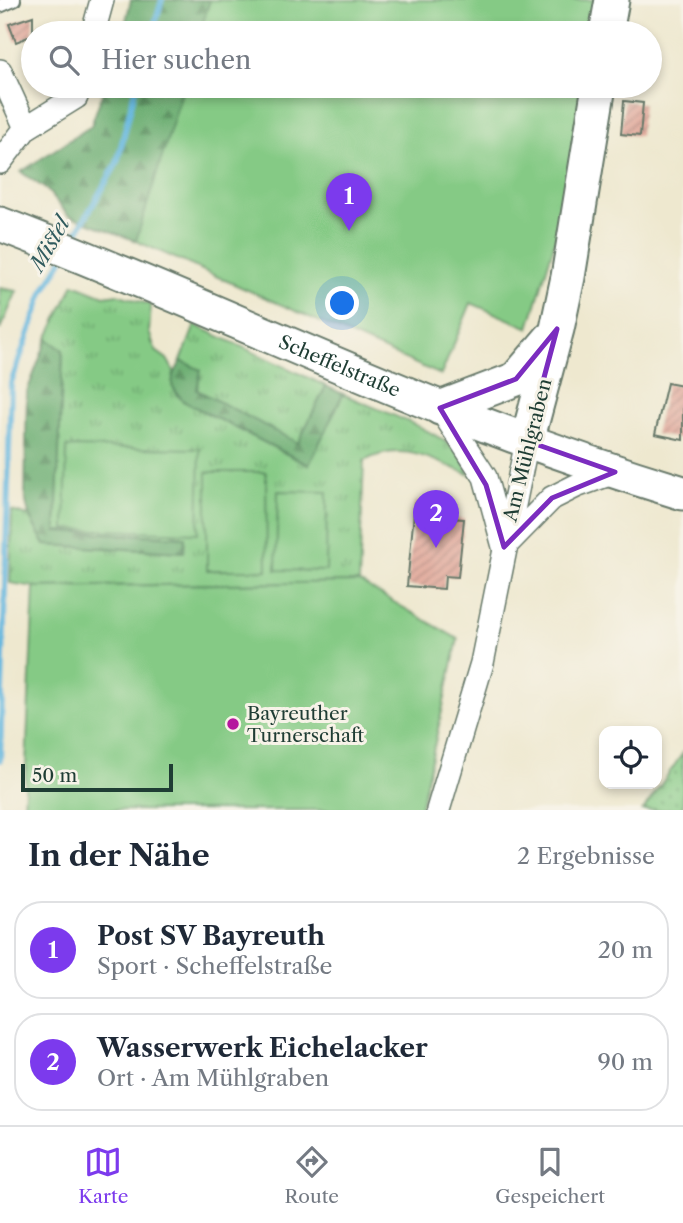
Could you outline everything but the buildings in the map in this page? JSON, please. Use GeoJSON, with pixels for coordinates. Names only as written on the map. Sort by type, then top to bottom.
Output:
{"type":"FeatureCollection","features":[{"type":"Feature","properties":{"kind":"main road"},"geometry":{"type":"LineString","coordinates":[[608,21],[611,0]]}},
{"type":"Feature","properties":{"kind":"main road","name":"Am Mühlgraben"},"geometry":{"type":"LineString","coordinates":[[527,441],[557,328],[576,231],[596,98]]}},
{"type":"Feature","properties":{"kind":"main road","name":"Scheffelstraße"},"geometry":{"type":"LineString","coordinates":[[8,227],[83,255],[440,408],[615,472],[683,493]]}},
{"type":"Feature","properties":{"kind":"main road"},"geometry":{"type":"LineString","coordinates":[[440,408],[516,379],[557,328]]}},
{"type":"Feature","properties":{"kind":"street"},"geometry":{"type":"LineString","coordinates":[[96,21],[102,0]]}},
{"type":"Feature","properties":{"kind":"street"},"geometry":{"type":"LineString","coordinates":[[0,71],[26,128]]}},
{"type":"Feature","properties":{"kind":"street"},"geometry":{"type":"LineString","coordinates":[[0,162],[26,128],[74,98]]}},
{"type":"Feature","properties":{"kind":"street"},"geometry":{"type":"LineString","coordinates":[[440,408],[485,477],[504,547]]}},
{"type":"Feature","properties":{"kind":"street","name":"Am Mühlgraben"},"geometry":{"type":"LineString","coordinates":[[438,810],[482,663],[527,441]]}},
{"type":"Feature","properties":{"kind":"street"},"geometry":{"type":"LineString","coordinates":[[504,547],[552,498],[615,472]]}},
{"type":"Feature","properties":{"kind":"lane"},"geometry":{"type":"LineString","coordinates":[[0,6],[14,0]]}},
{"type":"Feature","properties":{"kind":"highlighted area"},"geometry":{"type":"Polygon","coordinates":[[[557,329],[527,441],[615,472],[552,498],[504,547],[486,485],[440,408],[516,379],[557,329]]]}},
{"type":"Feature","properties":{"kind":"green space"},"geometry":{"type":"Polygon","coordinates":[[[131,0],[210,0],[204,21],[126,21],[131,0]]]}},
{"type":"Feature","properties":{"kind":"green space"},"geometry":{"type":"Polygon","coordinates":[[[210,0],[599,0],[595,21],[204,21],[210,0]]]}},
{"type":"Feature","properties":{"kind":"green space"},"geometry":{"type":"Polygon","coordinates":[[[101,98],[180,98],[136,241],[68,215],[47,190],[21,172],[91,126],[101,98]]]}},
{"type":"Feature","properties":{"kind":"green space"},"geometry":{"type":"Polygon","coordinates":[[[180,98],[582,98],[561,221],[529,328],[471,303],[441,375],[136,241],[180,98]]]}},
{"type":"Feature","properties":{"kind":"green space"},"geometry":{"type":"Polygon","coordinates":[[[74,284],[104,296],[117,294],[151,305],[149,332],[156,351],[167,359],[175,373],[173,381],[177,395],[183,401],[308,465],[343,394],[441,439],[458,453],[469,474],[429,458],[405,452],[378,455],[364,461],[359,582],[34,587],[10,583],[12,511],[29,516],[45,545],[184,552],[184,537],[55,531],[63,351],[47,339],[74,284]]]}},
{"type":"Feature","properties":{"kind":"green space"},"geometry":{"type":"Polygon","coordinates":[[[0,288],[17,291],[0,330],[0,288]]]}},
{"type":"Feature","properties":{"kind":"green space"},"geometry":{"type":"Polygon","coordinates":[[[195,325],[326,386],[298,444],[196,390],[181,361],[195,325]]]}},
{"type":"Feature","properties":{"kind":"green space"},"geometry":{"type":"Polygon","coordinates":[[[47,339],[63,350],[56,531],[185,537],[184,552],[45,545],[29,516],[25,497],[27,392],[47,339]]]}},
{"type":"Feature","properties":{"kind":"green space"},"geometry":{"type":"Polygon","coordinates":[[[181,361],[201,370],[197,390],[298,443],[326,386],[343,394],[309,465],[183,401],[172,386],[173,376],[181,361]]]}},
{"type":"Feature","properties":{"kind":"green space"},"geometry":{"type":"Polygon","coordinates":[[[67,447],[200,449],[198,533],[65,529],[67,447]]]}},
{"type":"Feature","properties":{"kind":"green space"},"geometry":{"type":"Polygon","coordinates":[[[207,472],[266,472],[267,570],[207,570],[207,472]]]}},
{"type":"Feature","properties":{"kind":"green space"},"geometry":{"type":"Polygon","coordinates":[[[278,491],[327,492],[326,571],[276,570],[278,491]]]}},
{"type":"Feature","properties":{"kind":"green space","name":"Bayreuther Turnerschaft"},"geometry":{"type":"Polygon","coordinates":[[[359,582],[458,639],[420,810],[24,810],[34,587],[359,582]]]}},
{"type":"Feature","properties":{"kind":"green space"},"geometry":{"type":"Polygon","coordinates":[[[683,753],[683,810],[643,810],[658,789],[662,789],[662,783],[683,753]]]}},
{"type":"Feature","properties":{"kind":"waterway","name":"Mistel"},"geometry":{"type":"LineString","coordinates":[[156,21],[162,0]]}},
{"type":"Feature","properties":{"kind":"waterway","name":"Mistel"},"geometry":{"type":"LineString","coordinates":[[72,241],[117,163],[133,98]]}},
{"type":"Feature","properties":{"kind":"waterway","name":"Mistel"},"geometry":{"type":"LineString","coordinates":[[0,760],[11,383],[43,293],[62,260]]}},
{"type":"Feature","properties":{"kind":"place","name":"Post SV Bayreuth"},"geometry":{"type":"Point","coordinates":[349,231]}},
{"type":"Feature","properties":{"kind":"place","name":"Wasserwerk Eichelacker"},"geometry":{"type":"Point","coordinates":[436,548]}},
{"type":"Feature","properties":{"kind":"place","name":"Bayreuther Turnerschaft"},"geometry":{"type":"Point","coordinates":[233,724]}}]}
